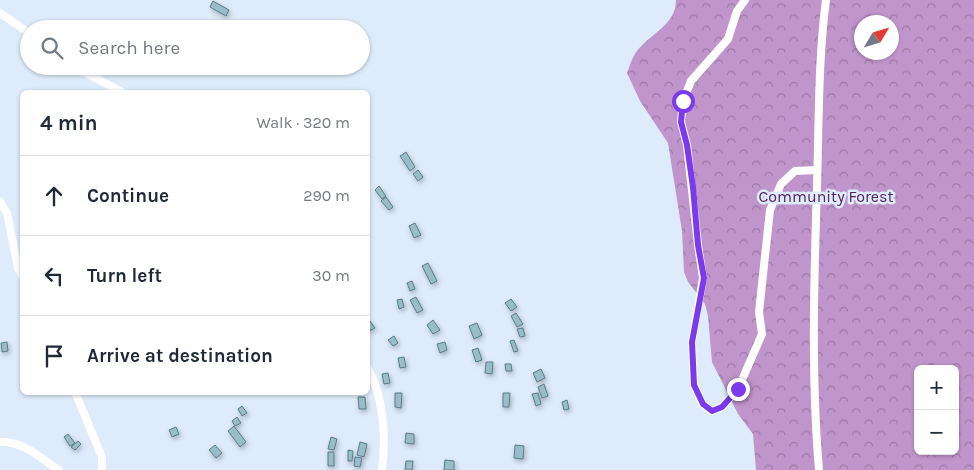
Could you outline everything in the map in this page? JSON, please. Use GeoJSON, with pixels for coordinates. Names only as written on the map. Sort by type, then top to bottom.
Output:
{"type":"FeatureCollection","features":[{"type":"Feature","properties":{"kind":"street"},"geometry":{"type":"LineString","coordinates":[[745,0],[737,11],[728,39],[691,81],[683,101],[681,122],[687,145],[698,245],[704,278],[692,342],[694,385],[703,404],[712,411],[722,407],[738,389],[762,334],[759,312],[770,210],[781,184],[795,171],[818,170]]}},
{"type":"Feature","properties":{"kind":"street"},"geometry":{"type":"LineString","coordinates":[[819,470],[815,423],[813,323],[820,70],[826,0]]}},
{"type":"Feature","properties":{"kind":"street"},"geometry":{"type":"LineString","coordinates":[[0,13],[20,27]]}},
{"type":"Feature","properties":{"kind":"street"},"geometry":{"type":"LineString","coordinates":[[90,75],[118,90]]}},
{"type":"Feature","properties":{"kind":"street"},"geometry":{"type":"LineString","coordinates":[[0,202],[7,213],[20,272]]}},
{"type":"Feature","properties":{"kind":"street"},"geometry":{"type":"LineString","coordinates":[[370,374],[379,399],[384,446],[382,470]]}},
{"type":"Feature","properties":{"kind":"street"},"geometry":{"type":"LineString","coordinates":[[76,395],[102,457],[102,470]]}},
{"type":"Feature","properties":{"kind":"street"},"geometry":{"type":"LineString","coordinates":[[0,442],[25,446],[54,469]]}},
{"type":"Feature","properties":{"kind":"green space","name":"Community Forest"},"geometry":{"type":"Polygon","coordinates":[[[676,0],[974,0],[974,470],[756,470],[753,434],[738,414],[712,362],[708,316],[705,304],[688,282],[684,272],[682,231],[668,143],[640,101],[627,73],[637,51],[672,16],[676,0]]]}},
{"type":"Feature","properties":{"kind":"building"},"geometry":{"type":"Polygon","coordinates":[[[213,1],[229,10],[226,16],[210,7],[213,1]]]}},
{"type":"Feature","properties":{"kind":"building"},"geometry":{"type":"Polygon","coordinates":[[[406,152],[415,167],[410,171],[400,156],[406,152]]]}},
{"type":"Feature","properties":{"kind":"building"},"geometry":{"type":"Polygon","coordinates":[[[418,170],[423,177],[418,181],[413,174],[418,170]]]}},
{"type":"Feature","properties":{"kind":"building"},"geometry":{"type":"Polygon","coordinates":[[[379,186],[386,196],[382,199],[375,190],[379,186]]]}},
{"type":"Feature","properties":{"kind":"building"},"geometry":{"type":"Polygon","coordinates":[[[386,197],[393,207],[389,210],[381,201],[386,197]]]}},
{"type":"Feature","properties":{"kind":"building"},"geometry":{"type":"Polygon","coordinates":[[[415,223],[421,235],[414,238],[409,226],[415,223]]]}},
{"type":"Feature","properties":{"kind":"building"},"geometry":{"type":"Polygon","coordinates":[[[428,263],[437,281],[431,284],[422,266],[428,263]]]}},
{"type":"Feature","properties":{"kind":"building"},"geometry":{"type":"Polygon","coordinates":[[[412,281],[415,289],[410,291],[407,283],[412,281]]]}},
{"type":"Feature","properties":{"kind":"building"},"geometry":{"type":"Polygon","coordinates":[[[416,297],[423,310],[417,313],[410,300],[416,297]]]}},
{"type":"Feature","properties":{"kind":"building"},"geometry":{"type":"Polygon","coordinates":[[[402,299],[404,307],[399,309],[397,300],[402,299]]]}},
{"type":"Feature","properties":{"kind":"building"},"geometry":{"type":"Polygon","coordinates":[[[511,299],[517,307],[511,311],[505,303],[511,299]]]}},
{"type":"Feature","properties":{"kind":"building"},"geometry":{"type":"Polygon","coordinates":[[[516,313],[523,324],[517,327],[511,316],[516,313]]]}},
{"type":"Feature","properties":{"kind":"building"},"geometry":{"type":"Polygon","coordinates":[[[433,320],[440,330],[433,334],[427,325],[433,320]]]}},
{"type":"Feature","properties":{"kind":"building"},"geometry":{"type":"Polygon","coordinates":[[[370,321],[375,328],[370,330],[370,321]]]}},
{"type":"Feature","properties":{"kind":"building"},"geometry":{"type":"Polygon","coordinates":[[[477,323],[482,335],[474,339],[469,326],[477,323]]]}},
{"type":"Feature","properties":{"kind":"building"},"geometry":{"type":"Polygon","coordinates":[[[523,328],[525,336],[520,337],[517,329],[523,328]]]}},
{"type":"Feature","properties":{"kind":"building"},"geometry":{"type":"Polygon","coordinates":[[[394,336],[398,343],[393,346],[388,340],[394,336]]]}},
{"type":"Feature","properties":{"kind":"building"},"geometry":{"type":"Polygon","coordinates":[[[514,340],[518,351],[514,352],[510,341],[514,340]]]}},
{"type":"Feature","properties":{"kind":"building"},"geometry":{"type":"Polygon","coordinates":[[[7,342],[8,351],[2,352],[1,343],[7,342]]]}},
{"type":"Feature","properties":{"kind":"building"},"geometry":{"type":"Polygon","coordinates":[[[445,342],[447,350],[440,353],[437,344],[445,342]]]}},
{"type":"Feature","properties":{"kind":"building"},"geometry":{"type":"Polygon","coordinates":[[[478,348],[482,360],[476,362],[472,350],[478,348]]]}},
{"type":"Feature","properties":{"kind":"building"},"geometry":{"type":"Polygon","coordinates":[[[404,357],[406,367],[400,368],[398,358],[404,357]]]}},
{"type":"Feature","properties":{"kind":"building"},"geometry":{"type":"Polygon","coordinates":[[[486,362],[493,362],[492,374],[485,373],[486,362]]]}},
{"type":"Feature","properties":{"kind":"building"},"geometry":{"type":"Polygon","coordinates":[[[505,364],[511,364],[512,371],[506,371],[505,364]]]}},
{"type":"Feature","properties":{"kind":"building"},"geometry":{"type":"Polygon","coordinates":[[[541,369],[545,378],[537,382],[533,373],[541,369]]]}},
{"type":"Feature","properties":{"kind":"building"},"geometry":{"type":"Polygon","coordinates":[[[388,373],[390,383],[384,384],[382,374],[388,373]]]}},
{"type":"Feature","properties":{"kind":"building"},"geometry":{"type":"Polygon","coordinates":[[[544,384],[548,396],[542,398],[538,387],[544,384]]]}},
{"type":"Feature","properties":{"kind":"building"},"geometry":{"type":"Polygon","coordinates":[[[395,393],[402,393],[401,408],[395,407],[395,393]]]}},
{"type":"Feature","properties":{"kind":"building"},"geometry":{"type":"Polygon","coordinates":[[[503,393],[510,393],[509,407],[503,407],[503,393]]]}},
{"type":"Feature","properties":{"kind":"building"},"geometry":{"type":"Polygon","coordinates":[[[538,393],[541,404],[536,406],[532,394],[538,393]]]}},
{"type":"Feature","properties":{"kind":"building"},"geometry":{"type":"Polygon","coordinates":[[[358,397],[365,397],[366,409],[359,409],[358,397]]]}},
{"type":"Feature","properties":{"kind":"building"},"geometry":{"type":"Polygon","coordinates":[[[567,400],[569,409],[564,410],[562,402],[567,400]]]}},
{"type":"Feature","properties":{"kind":"building"},"geometry":{"type":"Polygon","coordinates":[[[242,406],[247,413],[242,416],[238,409],[242,406]]]}},
{"type":"Feature","properties":{"kind":"building"},"geometry":{"type":"Polygon","coordinates":[[[237,417],[241,423],[235,426],[232,421],[237,417]]]}},
{"type":"Feature","properties":{"kind":"building"},"geometry":{"type":"Polygon","coordinates":[[[234,426],[246,442],[240,447],[228,431],[234,426]]]}},
{"type":"Feature","properties":{"kind":"building"},"geometry":{"type":"Polygon","coordinates":[[[176,427],[179,434],[172,437],[169,430],[176,427]]]}},
{"type":"Feature","properties":{"kind":"building"},"geometry":{"type":"Polygon","coordinates":[[[406,433],[414,434],[414,444],[405,443],[406,433]]]}},
{"type":"Feature","properties":{"kind":"building"},"geometry":{"type":"Polygon","coordinates":[[[68,434],[75,443],[70,446],[64,437],[68,434]]]}},
{"type":"Feature","properties":{"kind":"building"},"geometry":{"type":"Polygon","coordinates":[[[331,437],[337,439],[334,450],[328,449],[331,437]]]}},
{"type":"Feature","properties":{"kind":"building"},"geometry":{"type":"Polygon","coordinates":[[[78,441],[81,444],[75,450],[71,447],[78,441]]]}},
{"type":"Feature","properties":{"kind":"building"},"geometry":{"type":"Polygon","coordinates":[[[360,442],[367,444],[364,457],[357,455],[360,442]]]}},
{"type":"Feature","properties":{"kind":"building"},"geometry":{"type":"Polygon","coordinates":[[[215,445],[222,453],[216,458],[209,450],[215,445]]]}},
{"type":"Feature","properties":{"kind":"building"},"geometry":{"type":"Polygon","coordinates":[[[515,445],[524,446],[523,459],[514,458],[515,445]]]}},
{"type":"Feature","properties":{"kind":"building"},"geometry":{"type":"Polygon","coordinates":[[[348,450],[353,451],[352,461],[348,461],[348,450]]]}},
{"type":"Feature","properties":{"kind":"building"},"geometry":{"type":"Polygon","coordinates":[[[328,452],[334,452],[334,466],[328,466],[328,452]]]}},
{"type":"Feature","properties":{"kind":"building"},"geometry":{"type":"Polygon","coordinates":[[[355,457],[362,458],[360,467],[354,466],[355,457]]]}},
{"type":"Feature","properties":{"kind":"building"},"geometry":{"type":"Polygon","coordinates":[[[445,460],[454,461],[454,470],[444,470],[445,460]]]}},
{"type":"Feature","properties":{"kind":"building"},"geometry":{"type":"Polygon","coordinates":[[[406,461],[413,461],[412,470],[405,470],[406,461]]]}},
{"type":"Feature","properties":{"kind":"route"},"geometry":{"type":"LineString","coordinates":[[683,101],[681,122],[687,145],[698,245],[704,278],[692,342],[694,385],[703,404],[712,411],[722,407],[738,389]]}}]}
